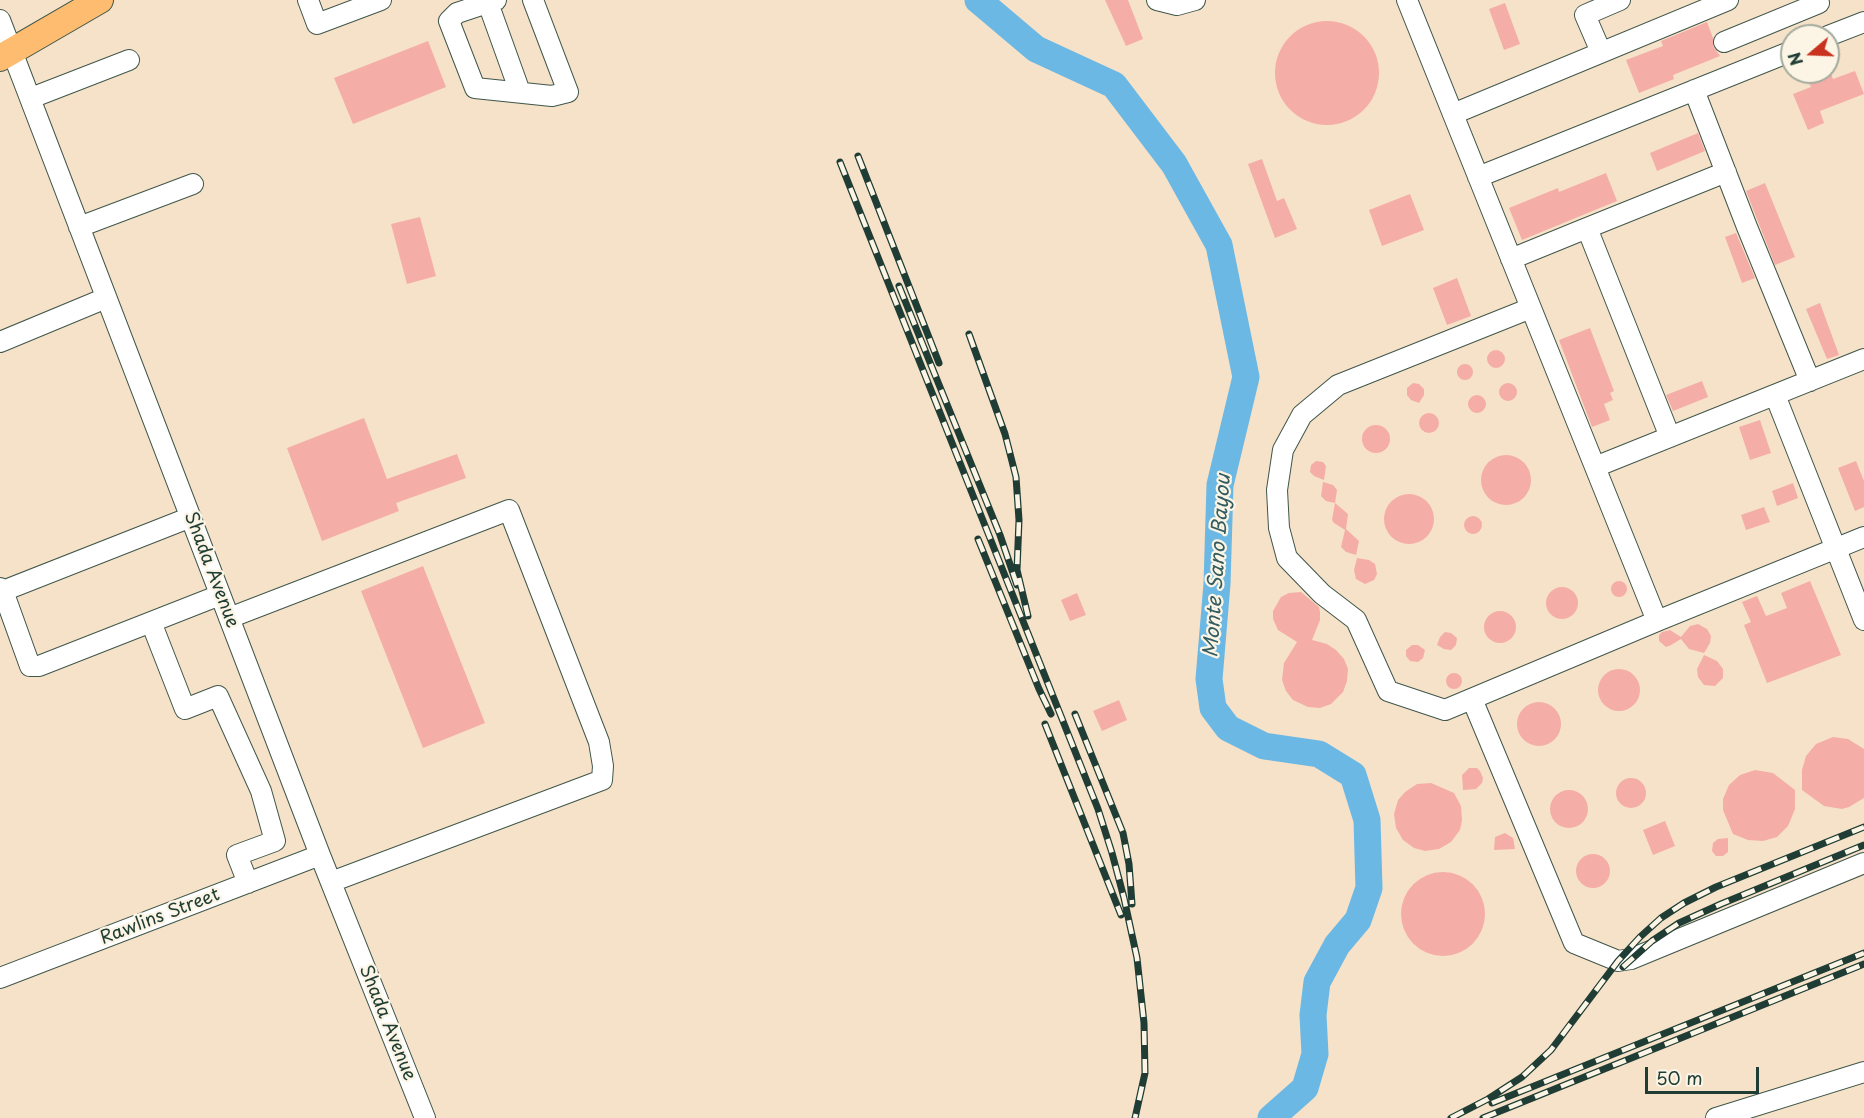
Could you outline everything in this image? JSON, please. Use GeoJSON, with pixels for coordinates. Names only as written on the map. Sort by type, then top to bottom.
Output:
{"type":"FeatureCollection","features":[{"type":"Feature","properties":{"kind":"main road"},"geometry":{"type":"LineString","coordinates":[[4,40],[66,0]]}},
{"type":"Feature","properties":{"kind":"main road"},"geometry":{"type":"LineString","coordinates":[[4,40],[100,0]]}},
{"type":"Feature","properties":{"kind":"street"},"geometry":{"type":"LineString","coordinates":[[308,0],[317,24],[354,5],[381,0]]}},
{"type":"Feature","properties":{"kind":"street"},"geometry":{"type":"LineString","coordinates":[[520,93],[492,1],[455,7],[449,21],[476,88],[520,93],[552,96],[568,92],[534,0]]}},
{"type":"Feature","properties":{"kind":"street"},"geometry":{"type":"LineString","coordinates":[[1157,0],[1177,5],[1196,0]]}},
{"type":"Feature","properties":{"kind":"street"},"geometry":{"type":"LineString","coordinates":[[1407,0],[1657,621]]}},
{"type":"Feature","properties":{"kind":"street"},"geometry":{"type":"LineString","coordinates":[[1601,52],[1585,15],[1620,0]]}},
{"type":"Feature","properties":{"kind":"street"},"geometry":{"type":"LineString","coordinates":[[1453,114],[1728,0]]}},
{"type":"Feature","properties":{"kind":"street"},"geometry":{"type":"LineString","coordinates":[[1724,42],[1819,2],[1826,24]]}},
{"type":"Feature","properties":{"kind":"street"},"geometry":{"type":"LineString","coordinates":[[1840,32],[1864,22]]}},
{"type":"Feature","properties":{"kind":"street"},"geometry":{"type":"LineString","coordinates":[[1748,32],[1761,63]]}},
{"type":"Feature","properties":{"kind":"street","name":"Shada Avenue"},"geometry":{"type":"LineString","coordinates":[[4,40],[31,98],[290,778],[425,1118]]}},
{"type":"Feature","properties":{"kind":"street"},"geometry":{"type":"LineString","coordinates":[[1478,177],[1780,56]]}},
{"type":"Feature","properties":{"kind":"street"},"geometry":{"type":"LineString","coordinates":[[31,98],[129,60]]}},
{"type":"Feature","properties":{"kind":"street"},"geometry":{"type":"LineString","coordinates":[[1694,90],[1810,381]]}},
{"type":"Feature","properties":{"kind":"street"},"geometry":{"type":"LineString","coordinates":[[1511,260],[1726,172]]}},
{"type":"Feature","properties":{"kind":"street"},"geometry":{"type":"LineString","coordinates":[[79,227],[193,184]]}},
{"type":"Feature","properties":{"kind":"street"},"geometry":{"type":"LineString","coordinates":[[1587,228],[1670,437]]}},
{"type":"Feature","properties":{"kind":"street"},"geometry":{"type":"LineString","coordinates":[[0,342],[106,298]]}},
{"type":"Feature","properties":{"kind":"street"},"geometry":{"type":"LineString","coordinates":[[1484,727],[1445,710],[1388,691],[1356,620],[1323,594],[1287,558],[1278,528],[1277,490],[1283,450],[1302,415],[1338,385],[1531,308]]}},
{"type":"Feature","properties":{"kind":"street"},"geometry":{"type":"LineString","coordinates":[[1595,467],[1864,359]]}},
{"type":"Feature","properties":{"kind":"street"},"geometry":{"type":"LineString","coordinates":[[1776,395],[1864,620]]}},
{"type":"Feature","properties":{"kind":"street"},"geometry":{"type":"LineString","coordinates":[[229,618],[509,510],[594,731],[603,766],[602,780],[331,882]]}},
{"type":"Feature","properties":{"kind":"street"},"geometry":{"type":"LineString","coordinates":[[191,517],[1,589],[30,666],[39,666],[220,595]]}},
{"type":"Feature","properties":{"kind":"street"},"geometry":{"type":"LineString","coordinates":[[1445,710],[1864,537]]}},
{"type":"Feature","properties":{"kind":"street"},"geometry":{"type":"LineString","coordinates":[[151,622],[184,709],[218,696],[261,790],[275,841],[237,855],[248,883]]}},
{"type":"Feature","properties":{"kind":"street"},"geometry":{"type":"LineString","coordinates":[[1472,699],[1575,943],[1618,961],[1631,959],[1864,863]]}},
{"type":"Feature","properties":{"kind":"street"},"geometry":{"type":"LineString","coordinates":[[261,790],[290,778]]}},
{"type":"Feature","properties":{"kind":"street","name":"Rawlins Street"},"geometry":{"type":"LineString","coordinates":[[0,978],[320,855]]}},
{"type":"Feature","properties":{"kind":"street"},"geometry":{"type":"LineString","coordinates":[[1716,1118],[1864,1072]]}},
{"type":"Feature","properties":{"kind":"building"},"geometry":{"type":"Polygon","coordinates":[[[1105,0],[1128,0],[1143,39],[1126,46],[1105,0]]]}},
{"type":"Feature","properties":{"kind":"building"},"geometry":{"type":"Polygon","coordinates":[[[1505,3],[1520,44],[1504,50],[1489,9],[1505,3]]]}},
{"type":"Feature","properties":{"kind":"building"},"geometry":{"type":"Polygon","coordinates":[[[1327,21],[1347,25],[1356,30],[1370,44],[1375,53],[1379,73],[1375,93],[1370,102],[1356,116],[1347,121],[1327,125],[1307,121],[1298,116],[1284,102],[1279,93],[1275,73],[1279,53],[1284,44],[1298,30],[1307,25],[1327,21]]]}},
{"type":"Feature","properties":{"kind":"building"},"geometry":{"type":"Polygon","coordinates":[[[1707,22],[1713,38],[1713,46],[1720,56],[1673,75],[1674,79],[1639,93],[1626,60],[1663,46],[1661,41],[1707,22]]]}},
{"type":"Feature","properties":{"kind":"building"},"geometry":{"type":"Polygon","coordinates":[[[428,41],[446,87],[353,124],[334,78],[428,41]]]}},
{"type":"Feature","properties":{"kind":"building"},"geometry":{"type":"Polygon","coordinates":[[[1855,71],[1864,94],[1820,111],[1824,123],[1808,130],[1793,94],[1811,87],[1810,84],[1840,84],[1840,76],[1855,71]]]}},
{"type":"Feature","properties":{"kind":"building"},"geometry":{"type":"Polygon","coordinates":[[[1698,133],[1705,151],[1657,171],[1650,153],[1698,133]]]}},
{"type":"Feature","properties":{"kind":"building"},"geometry":{"type":"Polygon","coordinates":[[[1262,159],[1277,201],[1284,198],[1297,229],[1275,238],[1248,164],[1262,159]]]}},
{"type":"Feature","properties":{"kind":"building"},"geometry":{"type":"Polygon","coordinates":[[[1606,173],[1617,201],[1522,240],[1509,208],[1558,188],[1559,192],[1606,173]]]}},
{"type":"Feature","properties":{"kind":"building"},"geometry":{"type":"Polygon","coordinates":[[[1765,183],[1795,257],[1775,265],[1746,191],[1765,183]]]}},
{"type":"Feature","properties":{"kind":"building"},"geometry":{"type":"Polygon","coordinates":[[[1410,194],[1424,230],[1382,246],[1369,210],[1410,194]]]}},
{"type":"Feature","properties":{"kind":"building"},"geometry":{"type":"Polygon","coordinates":[[[420,217],[436,276],[407,284],[391,224],[420,217]]]}},
{"type":"Feature","properties":{"kind":"building"},"geometry":{"type":"Polygon","coordinates":[[[1736,233],[1755,278],[1742,283],[1725,237],[1736,233]]]}},
{"type":"Feature","properties":{"kind":"building"},"geometry":{"type":"Polygon","coordinates":[[[1457,278],[1471,316],[1447,325],[1433,288],[1457,278]]]}},
{"type":"Feature","properties":{"kind":"building"},"geometry":{"type":"Polygon","coordinates":[[[1820,303],[1839,355],[1827,359],[1806,309],[1820,303]]]}},
{"type":"Feature","properties":{"kind":"building"},"geometry":{"type":"Polygon","coordinates":[[[1590,328],[1614,391],[1610,393],[1613,400],[1604,404],[1610,420],[1592,427],[1559,340],[1590,328]]]}},
{"type":"Feature","properties":{"kind":"building"},"geometry":{"type":"Polygon","coordinates":[[[1496,350],[1502,353],[1505,359],[1502,365],[1496,368],[1490,365],[1487,359],[1490,353],[1496,350]]]}},
{"type":"Feature","properties":{"kind":"building"},"geometry":{"type":"Polygon","coordinates":[[[1462,364],[1468,364],[1473,372],[1471,378],[1462,380],[1457,375],[1457,369],[1462,364]]]}},
{"type":"Feature","properties":{"kind":"building"},"geometry":{"type":"Polygon","coordinates":[[[1702,381],[1708,397],[1673,411],[1666,395],[1702,381]]]}},
{"type":"Feature","properties":{"kind":"building"},"geometry":{"type":"Polygon","coordinates":[[[1413,383],[1419,384],[1424,389],[1424,395],[1419,403],[1411,400],[1407,395],[1407,388],[1413,383]]]}},
{"type":"Feature","properties":{"kind":"building"},"geometry":{"type":"Polygon","coordinates":[[[1508,383],[1514,386],[1517,392],[1514,398],[1508,401],[1502,398],[1499,392],[1502,386],[1508,383]]]}},
{"type":"Feature","properties":{"kind":"building"},"geometry":{"type":"Polygon","coordinates":[[[1477,395],[1483,398],[1486,404],[1483,410],[1477,413],[1471,410],[1468,404],[1471,398],[1477,395]]]}},
{"type":"Feature","properties":{"kind":"building"},"geometry":{"type":"Polygon","coordinates":[[[1429,413],[1436,416],[1439,423],[1436,430],[1429,433],[1422,430],[1419,423],[1422,416],[1429,413]]]}},
{"type":"Feature","properties":{"kind":"building"},"geometry":{"type":"Polygon","coordinates":[[[364,418],[387,479],[457,454],[466,478],[396,503],[399,511],[322,541],[287,448],[364,418]]]}},
{"type":"Feature","properties":{"kind":"building"},"geometry":{"type":"Polygon","coordinates":[[[1760,420],[1771,453],[1750,460],[1739,427],[1760,420]]]}},
{"type":"Feature","properties":{"kind":"building"},"geometry":{"type":"Polygon","coordinates":[[[1376,425],[1386,429],[1390,439],[1386,449],[1376,453],[1366,449],[1362,439],[1366,429],[1376,425]]]}},
{"type":"Feature","properties":{"kind":"building"},"geometry":{"type":"Polygon","coordinates":[[[1506,455],[1515,457],[1526,466],[1531,480],[1529,489],[1520,500],[1506,505],[1497,503],[1486,494],[1481,480],[1483,471],[1492,460],[1506,455]]]}},
{"type":"Feature","properties":{"kind":"building"},"geometry":{"type":"Polygon","coordinates":[[[1316,461],[1323,462],[1326,466],[1324,480],[1310,472],[1311,465],[1316,461]]]}},
{"type":"Feature","properties":{"kind":"building"},"geometry":{"type":"Polygon","coordinates":[[[1856,461],[1864,481],[1864,507],[1855,511],[1838,468],[1856,461]]]}},
{"type":"Feature","properties":{"kind":"building"},"geometry":{"type":"Polygon","coordinates":[[[1323,482],[1333,485],[1337,490],[1335,503],[1326,501],[1321,496],[1323,482]]]}},
{"type":"Feature","properties":{"kind":"building"},"geometry":{"type":"Polygon","coordinates":[[[1793,483],[1798,498],[1777,506],[1772,491],[1793,483]]]}},
{"type":"Feature","properties":{"kind":"building"},"geometry":{"type":"Polygon","coordinates":[[[1409,494],[1427,501],[1434,519],[1427,537],[1409,544],[1391,537],[1384,519],[1391,501],[1409,494]]]}},
{"type":"Feature","properties":{"kind":"building"},"geometry":{"type":"Polygon","coordinates":[[[1335,503],[1348,514],[1346,529],[1359,541],[1356,555],[1346,552],[1341,547],[1345,530],[1332,520],[1335,503]]]}},
{"type":"Feature","properties":{"kind":"building"},"geometry":{"type":"Polygon","coordinates":[[[1764,507],[1770,522],[1746,530],[1741,515],[1764,507]]]}},
{"type":"Feature","properties":{"kind":"building"},"geometry":{"type":"Polygon","coordinates":[[[1473,516],[1479,519],[1482,525],[1479,531],[1473,534],[1467,531],[1464,525],[1467,519],[1473,516]]]}},
{"type":"Feature","properties":{"kind":"building"},"geometry":{"type":"Polygon","coordinates":[[[1357,558],[1369,560],[1375,564],[1377,574],[1374,580],[1365,584],[1356,579],[1354,570],[1357,558]]]}},
{"type":"Feature","properties":{"kind":"building"},"geometry":{"type":"Polygon","coordinates":[[[423,566],[485,723],[423,748],[361,591],[423,566]]]}},
{"type":"Feature","properties":{"kind":"building"},"geometry":{"type":"Polygon","coordinates":[[[1619,581],[1625,583],[1627,589],[1625,595],[1619,597],[1613,595],[1611,589],[1613,583],[1619,581]]]}},
{"type":"Feature","properties":{"kind":"building"},"geometry":{"type":"Polygon","coordinates":[[[1810,581],[1841,655],[1767,683],[1744,625],[1751,622],[1742,602],[1757,596],[1766,616],[1787,608],[1781,593],[1810,581]]]}},
{"type":"Feature","properties":{"kind":"building"},"geometry":{"type":"Polygon","coordinates":[[[1562,587],[1573,592],[1578,603],[1573,614],[1562,619],[1551,614],[1546,603],[1551,592],[1562,587]]]}},
{"type":"Feature","properties":{"kind":"building"},"geometry":{"type":"Polygon","coordinates":[[[1301,592],[1319,607],[1320,620],[1312,640],[1327,644],[1336,650],[1344,659],[1348,669],[1343,692],[1331,704],[1320,708],[1308,707],[1293,700],[1282,680],[1284,663],[1297,642],[1278,630],[1273,619],[1273,611],[1281,597],[1289,593],[1301,592]]]}},
{"type":"Feature","properties":{"kind":"building"},"geometry":{"type":"Polygon","coordinates":[[[1077,593],[1086,615],[1070,621],[1061,600],[1077,593]]]}},
{"type":"Feature","properties":{"kind":"building"},"geometry":{"type":"Polygon","coordinates":[[[1500,611],[1511,616],[1516,627],[1511,638],[1500,643],[1489,638],[1484,627],[1489,616],[1500,611]]]}},
{"type":"Feature","properties":{"kind":"building"},"geometry":{"type":"Polygon","coordinates":[[[1698,624],[1707,629],[1711,636],[1704,653],[1689,649],[1681,639],[1666,647],[1659,641],[1659,635],[1662,632],[1670,630],[1681,637],[1690,626],[1698,624]]]}},
{"type":"Feature","properties":{"kind":"building"},"geometry":{"type":"Polygon","coordinates":[[[1445,632],[1457,638],[1456,645],[1451,650],[1437,645],[1445,632]]]}},
{"type":"Feature","properties":{"kind":"building"},"geometry":{"type":"Polygon","coordinates":[[[1412,645],[1418,645],[1425,650],[1423,658],[1418,662],[1410,661],[1406,656],[1406,650],[1412,645]]]}},
{"type":"Feature","properties":{"kind":"building"},"geometry":{"type":"Polygon","coordinates":[[[1704,655],[1717,661],[1723,669],[1723,678],[1715,686],[1704,685],[1698,677],[1697,669],[1704,655]]]}},
{"type":"Feature","properties":{"kind":"building"},"geometry":{"type":"Polygon","coordinates":[[[1619,669],[1634,675],[1640,690],[1634,705],[1619,711],[1604,705],[1598,690],[1604,675],[1619,669]]]}},
{"type":"Feature","properties":{"kind":"building"},"geometry":{"type":"Polygon","coordinates":[[[1454,673],[1460,675],[1462,681],[1460,687],[1454,689],[1448,687],[1446,681],[1448,675],[1454,673]]]}},
{"type":"Feature","properties":{"kind":"building"},"geometry":{"type":"Polygon","coordinates":[[[1119,700],[1127,720],[1102,731],[1093,711],[1119,700]]]}},
{"type":"Feature","properties":{"kind":"building"},"geometry":{"type":"Polygon","coordinates":[[[1539,702],[1554,709],[1561,724],[1554,739],[1539,746],[1524,739],[1517,724],[1524,709],[1539,702]]]}},
{"type":"Feature","properties":{"kind":"building"},"geometry":{"type":"Polygon","coordinates":[[[1833,737],[1848,739],[1864,749],[1864,798],[1842,809],[1824,806],[1802,790],[1802,770],[1806,756],[1816,744],[1833,737]]]}},
{"type":"Feature","properties":{"kind":"building"},"geometry":{"type":"Polygon","coordinates":[[[1469,768],[1477,768],[1480,771],[1483,778],[1482,783],[1476,789],[1463,790],[1462,775],[1469,768]]]}},
{"type":"Feature","properties":{"kind":"building"},"geometry":{"type":"Polygon","coordinates":[[[1755,770],[1773,773],[1795,790],[1795,809],[1788,826],[1777,837],[1763,841],[1748,840],[1733,834],[1723,810],[1723,799],[1729,785],[1740,775],[1755,770]]]}},
{"type":"Feature","properties":{"kind":"building"},"geometry":{"type":"Polygon","coordinates":[[[1631,778],[1641,783],[1646,793],[1641,803],[1631,808],[1621,803],[1616,793],[1621,783],[1631,778]]]}},
{"type":"Feature","properties":{"kind":"building"},"geometry":{"type":"Polygon","coordinates":[[[1431,783],[1454,793],[1461,806],[1462,820],[1460,830],[1451,842],[1439,849],[1425,851],[1414,848],[1403,840],[1396,828],[1394,814],[1398,800],[1405,792],[1417,784],[1431,783]]]}},
{"type":"Feature","properties":{"kind":"building"},"geometry":{"type":"Polygon","coordinates":[[[1569,790],[1582,796],[1588,809],[1582,822],[1569,828],[1556,822],[1550,809],[1556,796],[1569,790]]]}},
{"type":"Feature","properties":{"kind":"building"},"geometry":{"type":"Polygon","coordinates":[[[1665,821],[1675,846],[1653,855],[1643,830],[1665,821]]]}},
{"type":"Feature","properties":{"kind":"building"},"geometry":{"type":"Polygon","coordinates":[[[1505,833],[1513,838],[1515,849],[1494,850],[1495,837],[1505,833]]]}},
{"type":"Feature","properties":{"kind":"building"},"geometry":{"type":"Polygon","coordinates":[[[1728,838],[1728,852],[1723,856],[1716,856],[1712,851],[1713,843],[1718,839],[1728,838]]]}},
{"type":"Feature","properties":{"kind":"building"},"geometry":{"type":"Polygon","coordinates":[[[1593,854],[1605,859],[1610,871],[1605,883],[1593,888],[1581,883],[1576,871],[1581,859],[1593,854]]]}},
{"type":"Feature","properties":{"kind":"building"},"geometry":{"type":"Polygon","coordinates":[[[1443,872],[1466,879],[1478,891],[1485,914],[1478,937],[1466,949],[1443,956],[1420,949],[1408,937],[1401,914],[1408,891],[1420,879],[1443,872]]]}},
{"type":"Feature","properties":{"kind":"waterway","name":"Monte Sano Bayou"},"geometry":{"type":"LineString","coordinates":[[978,0],[1036,49],[1114,85],[1174,164],[1219,245],[1246,377],[1220,485],[1217,584],[1209,679],[1213,708],[1228,728],[1264,746],[1319,754],[1353,775],[1367,820],[1369,888],[1358,920],[1337,945],[1317,982],[1313,1015],[1315,1054],[1305,1088],[1271,1118]]}},
{"type":"Feature","properties":{"kind":"railway"},"geometry":{"type":"LineString","coordinates":[[858,156],[939,363]]}},
{"type":"Feature","properties":{"kind":"railway"},"geometry":{"type":"LineString","coordinates":[[840,162],[1098,809],[1112,853],[1137,958],[1144,1023],[1145,1073],[1135,1118]]}},
{"type":"Feature","properties":{"kind":"railway"},"geometry":{"type":"LineString","coordinates":[[899,286],[1000,535],[1017,585]]}},
{"type":"Feature","properties":{"kind":"railway"},"geometry":{"type":"LineString","coordinates":[[969,334],[1005,434],[1016,477],[1019,520],[1017,570],[1028,616]]}},
{"type":"Feature","properties":{"kind":"railway"},"geometry":{"type":"LineString","coordinates":[[978,539],[1051,714]]}},
{"type":"Feature","properties":{"kind":"railway"},"geometry":{"type":"LineString","coordinates":[[1075,714],[1123,833],[1129,864],[1132,904]]}},
{"type":"Feature","properties":{"kind":"railway"},"geometry":{"type":"LineString","coordinates":[[1045,724],[1121,915]]}},
{"type":"Feature","properties":{"kind":"railway"},"geometry":{"type":"LineString","coordinates":[[1451,1118],[1488,1099],[1522,1077],[1551,1050],[1618,961],[1661,918],[1716,887],[1864,827]]}},
{"type":"Feature","properties":{"kind":"railway"},"geometry":{"type":"LineString","coordinates":[[1623,967],[1652,941],[1679,923],[1864,845]]}},
{"type":"Feature","properties":{"kind":"railway"},"geometry":{"type":"LineString","coordinates":[[1492,1103],[1864,953]]}},
{"type":"Feature","properties":{"kind":"railway"},"geometry":{"type":"LineString","coordinates":[[1483,1118],[1864,964]]}}]}
